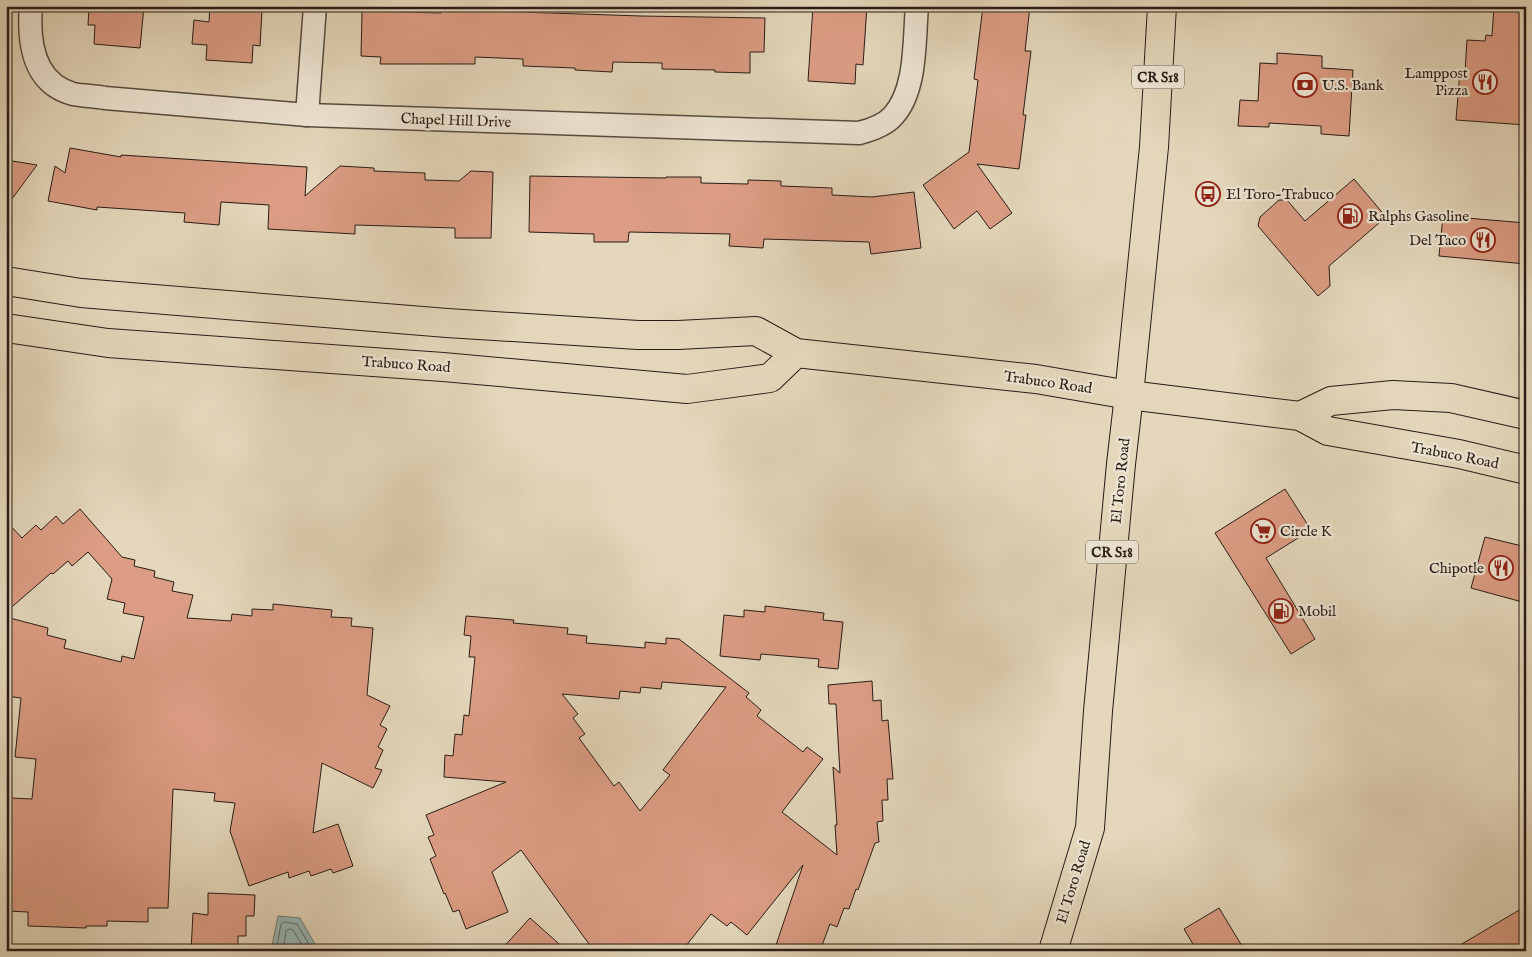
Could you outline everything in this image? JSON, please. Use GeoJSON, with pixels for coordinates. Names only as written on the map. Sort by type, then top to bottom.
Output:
{"type":"FeatureCollection","features":[{"type":"Feature","properties":{"kind":"main road","name":"El Toro Road"},"geometry":{"type":"LineString","coordinates":[[1053,951],[1090,828],[1098,711],[1121,464],[1154,147],[1162,6]]}},
{"type":"Feature","properties":{"kind":"main road","name":"Trabuco Road"},"geometry":{"type":"LineString","coordinates":[[6,281],[81,293],[638,335],[756,331],[796,353],[1036,379],[1129,394],[1300,416],[1328,431],[1459,454],[1526,470]]}},
{"type":"Feature","properties":{"kind":"main road","name":"Trabuco Road"},"geometry":{"type":"LineString","coordinates":[[6,328],[108,343],[443,367],[687,389],[770,378],[796,353]]}},
{"type":"Feature","properties":{"kind":"main road"},"geometry":{"type":"LineString","coordinates":[[1300,416],[1331,401],[1393,395],[1451,398],[1526,415]]}},
{"type":"Feature","properties":{"kind":"street","name":"Chapel Hill Drive"},"geometry":{"type":"LineString","coordinates":[[30,6],[33,55],[44,75],[49,80],[73,94],[307,115],[859,133],[872,130],[893,116],[906,98],[912,70],[917,6]]}},
{"type":"Feature","properties":{"kind":"street"},"geometry":{"type":"LineString","coordinates":[[307,115],[315,6]]}},
{"type":"Feature","properties":{"kind":"water"},"geometry":{"type":"Polygon","coordinates":[[[278,916],[300,918],[319,951],[271,951],[278,916]]]}},
{"type":"Feature","properties":{"kind":"building"},"geometry":{"type":"Polygon","coordinates":[[[89,6],[144,6],[140,48],[94,44],[95,25],[88,25],[89,6]]]}},
{"type":"Feature","properties":{"kind":"building"},"geometry":{"type":"Polygon","coordinates":[[[210,6],[262,10],[260,46],[253,45],[252,63],[206,60],[207,45],[192,44],[194,20],[209,22],[210,6]]]}},
{"type":"Feature","properties":{"kind":"building"},"geometry":{"type":"Polygon","coordinates":[[[441,6],[472,6],[472,10],[489,9],[489,11],[765,18],[764,52],[750,52],[750,73],[662,69],[662,63],[613,62],[612,72],[575,70],[575,68],[523,66],[523,59],[475,57],[475,64],[380,64],[381,57],[361,56],[362,11],[441,13],[441,6]]]}},
{"type":"Feature","properties":{"kind":"building"},"geometry":{"type":"Polygon","coordinates":[[[813,6],[867,6],[863,65],[856,64],[855,84],[808,81],[813,6]]]}},
{"type":"Feature","properties":{"kind":"building"},"geometry":{"type":"Polygon","coordinates":[[[983,6],[1030,6],[1025,51],[1031,51],[1023,115],[1026,115],[1019,169],[977,164],[1012,213],[990,229],[977,211],[954,229],[923,185],[969,152],[978,80],[974,79],[983,6]]]}},
{"type":"Feature","properties":{"kind":"building"},"geometry":{"type":"Polygon","coordinates":[[[1494,6],[1526,6],[1526,125],[1456,120],[1460,71],[1465,72],[1467,40],[1485,41],[1486,35],[1492,36],[1494,6]]]}},
{"type":"Feature","properties":{"kind":"building","name":"U.S. Bank"},"geometry":{"type":"Polygon","coordinates":[[[1277,53],[1322,56],[1322,68],[1353,70],[1349,136],[1321,134],[1321,126],[1269,123],[1269,127],[1238,126],[1240,100],[1258,101],[1260,63],[1277,64],[1277,53]]]}},
{"type":"Feature","properties":{"kind":"building"},"geometry":{"type":"Polygon","coordinates":[[[70,148],[121,157],[121,155],[307,167],[305,196],[340,166],[374,168],[374,171],[425,173],[425,180],[459,181],[471,171],[493,172],[491,238],[455,238],[455,228],[355,225],[355,234],[268,229],[269,205],[221,202],[219,225],[184,222],[185,213],[97,207],[97,210],[48,201],[55,166],[65,173],[70,148]]]}},
{"type":"Feature","properties":{"kind":"building"},"geometry":{"type":"Polygon","coordinates":[[[6,160],[37,165],[6,207],[6,160]]]}},
{"type":"Feature","properties":{"kind":"building"},"geometry":{"type":"Polygon","coordinates":[[[530,176],[701,177],[701,183],[748,184],[748,180],[781,181],[781,186],[832,188],[832,195],[872,197],[914,192],[921,248],[871,254],[869,242],[764,239],[763,248],[729,246],[730,234],[629,232],[628,242],[594,242],[594,234],[529,232],[530,176]]]}},
{"type":"Feature","properties":{"kind":"building"},"geometry":{"type":"Polygon","coordinates":[[[1354,179],[1386,217],[1329,266],[1330,286],[1318,296],[1258,226],[1260,217],[1279,200],[1287,200],[1305,221],[1354,179]]]}},
{"type":"Feature","properties":{"kind":"building","name":"Del Taco"},"geometry":{"type":"Polygon","coordinates":[[[1443,216],[1526,223],[1526,264],[1439,256],[1443,216]]]}},
{"type":"Feature","properties":{"kind":"building"},"geometry":{"type":"Polygon","coordinates":[[[1285,489],[1311,530],[1266,558],[1315,639],[1291,654],[1215,533],[1285,489]]]}},
{"type":"Feature","properties":{"kind":"building"},"geometry":{"type":"Polygon","coordinates":[[[80,509],[122,557],[135,560],[134,566],[155,571],[154,577],[174,582],[172,591],[193,595],[187,618],[231,621],[232,614],[252,616],[252,609],[273,610],[273,604],[332,610],[331,617],[352,618],[351,626],[373,628],[367,695],[390,706],[380,725],[387,729],[378,747],[383,750],[375,768],[382,770],[373,788],[322,763],[313,833],[338,824],[353,866],[333,873],[331,869],[311,876],[309,871],[289,878],[288,872],[249,886],[230,831],[235,803],[214,801],[215,793],[173,789],[168,908],[148,908],[148,922],[107,921],[107,926],[86,926],[86,928],[28,926],[28,912],[7,911],[11,798],[32,799],[36,759],[15,757],[21,698],[6,696],[6,617],[48,628],[47,635],[66,640],[64,648],[121,662],[122,656],[134,659],[144,617],[123,613],[125,603],[107,599],[112,579],[88,552],[72,566],[68,561],[53,574],[51,573],[6,612],[6,521],[22,538],[36,525],[41,530],[56,516],[63,524],[80,509]]]}},
{"type":"Feature","properties":{"kind":"building","name":"Chipotle"},"geometry":{"type":"Polygon","coordinates":[[[1485,537],[1526,547],[1526,603],[1471,588],[1485,537]]]}},
{"type":"Feature","properties":{"kind":"building"},"geometry":{"type":"Polygon","coordinates":[[[765,606],[824,613],[823,620],[843,622],[838,669],[818,667],[819,659],[761,654],[760,660],[720,656],[724,615],[744,617],[744,610],[765,612],[765,606]]]}},
{"type":"Feature","properties":{"kind":"building"},"geometry":{"type":"Polygon","coordinates":[[[466,616],[514,620],[513,623],[568,628],[567,634],[587,636],[586,643],[645,648],[645,642],[666,644],[666,638],[679,639],[749,693],[746,697],[761,710],[757,716],[803,752],[807,747],[823,759],[782,812],[837,855],[833,767],[840,773],[836,704],[829,704],[828,685],[872,681],[873,701],[881,700],[882,721],[888,720],[893,779],[887,779],[888,800],[882,800],[883,821],[877,822],[879,842],[875,843],[849,909],[844,908],[837,927],[830,924],[820,951],[774,951],[803,865],[747,935],[731,922],[727,926],[711,914],[682,951],[596,951],[521,850],[492,872],[508,912],[466,929],[459,910],[453,912],[430,859],[436,856],[428,837],[434,835],[426,815],[506,782],[444,777],[445,755],[453,756],[455,734],[462,735],[464,715],[469,716],[475,657],[469,657],[471,636],[464,635],[466,616]],[[662,682],[661,689],[641,687],[640,693],[620,691],[619,699],[562,694],[578,714],[573,718],[585,734],[579,738],[614,786],[619,782],[640,811],[670,775],[663,770],[726,687],[662,682]]]}},
{"type":"Feature","properties":{"kind":"building"},"geometry":{"type":"Polygon","coordinates":[[[208,893],[255,895],[254,916],[246,916],[246,936],[238,936],[238,951],[191,951],[193,913],[208,915],[208,893]]]}},
{"type":"Feature","properties":{"kind":"building"},"geometry":{"type":"Polygon","coordinates":[[[1526,906],[1526,951],[1450,951],[1526,906]]]}},
{"type":"Feature","properties":{"kind":"building"},"geometry":{"type":"Polygon","coordinates":[[[1219,908],[1245,951],[1197,951],[1184,929],[1219,908]]]}},
{"type":"Feature","properties":{"kind":"building"},"geometry":{"type":"Polygon","coordinates":[[[530,918],[567,951],[500,951],[530,918]]]}},
{"type":"Feature","properties":{"kind":"place","name":"Lamppost Pizza"},"geometry":{"type":"Point","coordinates":[1485,82]}},
{"type":"Feature","properties":{"kind":"place","name":"U.S. Bank"},"geometry":{"type":"Point","coordinates":[1305,85]}},
{"type":"Feature","properties":{"kind":"place","name":"El Toro-Trabuco"},"geometry":{"type":"Point","coordinates":[1208,194]}},
{"type":"Feature","properties":{"kind":"place","name":"Ralphs Gasoline"},"geometry":{"type":"Point","coordinates":[1350,216]}},
{"type":"Feature","properties":{"kind":"place","name":"Del Taco"},"geometry":{"type":"Point","coordinates":[1483,240]}},
{"type":"Feature","properties":{"kind":"place","name":"Circle K"},"geometry":{"type":"Point","coordinates":[1263,531]}},
{"type":"Feature","properties":{"kind":"place","name":"Chipotle"},"geometry":{"type":"Point","coordinates":[1501,568]}},
{"type":"Feature","properties":{"kind":"place","name":"Mobil"},"geometry":{"type":"Point","coordinates":[1281,611]}}]}
